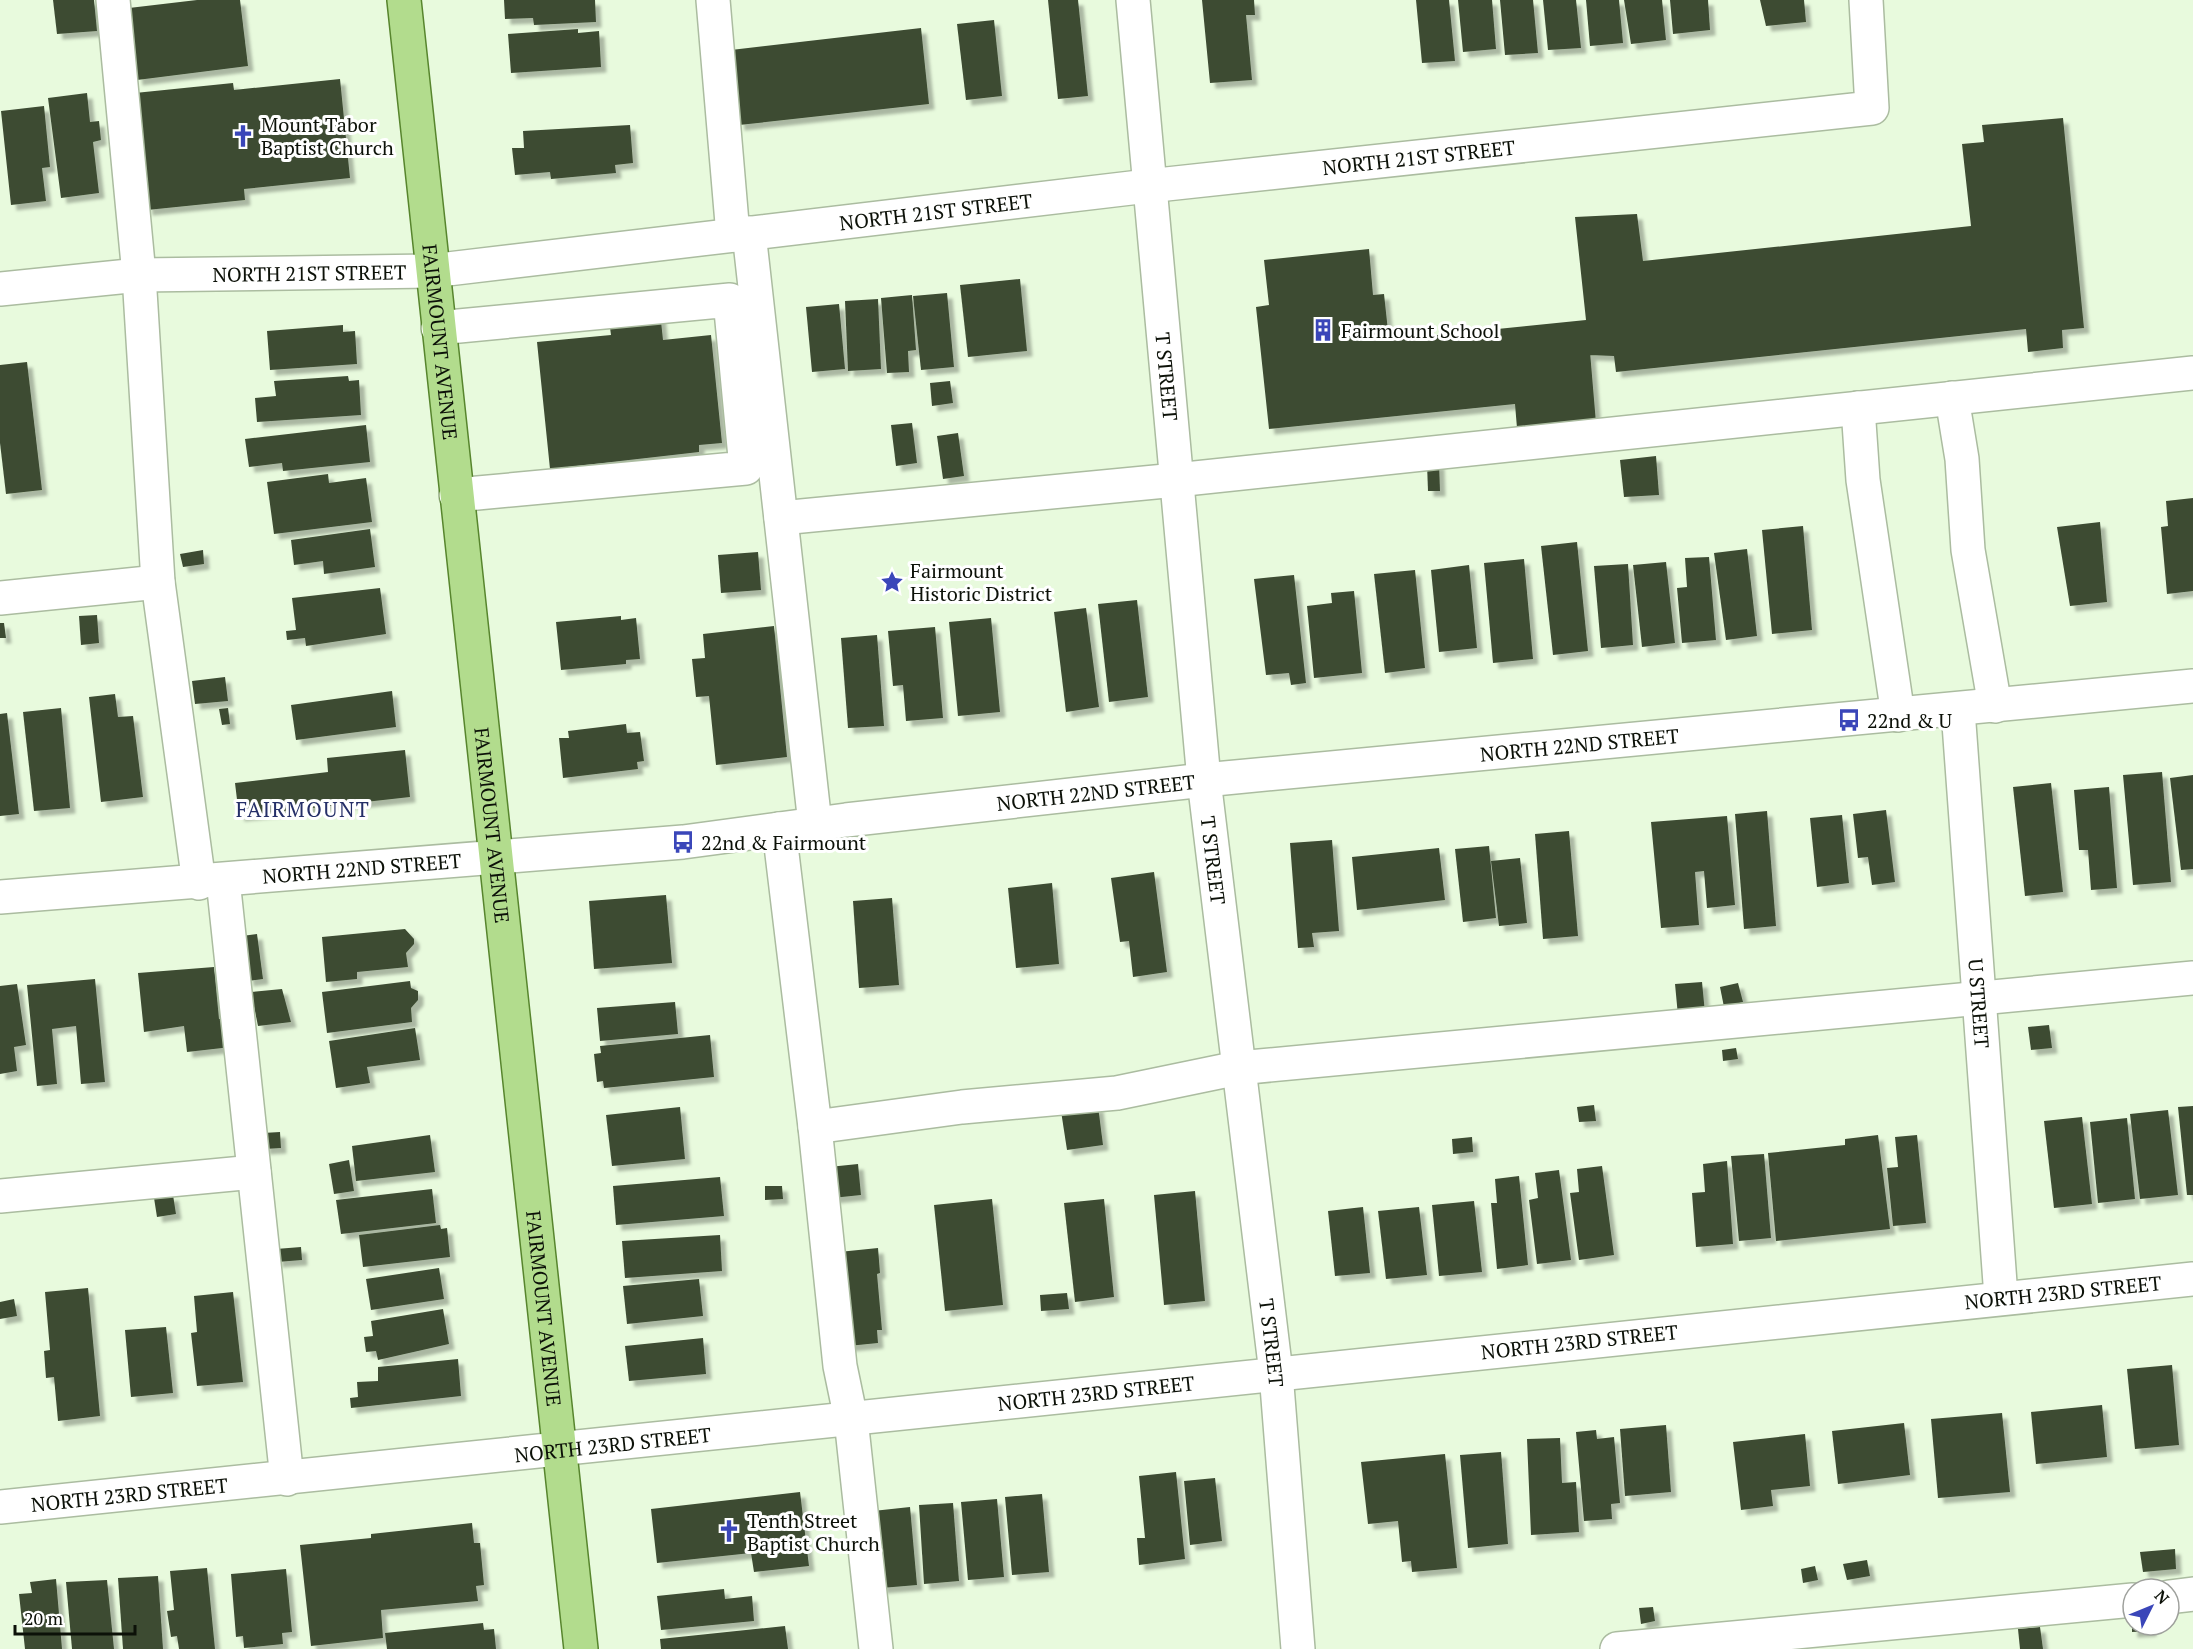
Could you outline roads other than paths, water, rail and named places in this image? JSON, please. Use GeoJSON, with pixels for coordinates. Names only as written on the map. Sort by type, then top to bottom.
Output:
{"type":"FeatureCollection","features":[{"type":"Feature","properties":{"kind":"main road","name":"FAIRMOUNT AVENUE"},"geometry":{"type":"LineString","coordinates":[[404,0],[431,271],[581,1649]]}},
{"type":"Feature","properties":{"kind":"street"},"geometry":{"type":"LineString","coordinates":[[112,0],[139,274],[158,582],[211,882],[254,1172],[287,1479]]}},
{"type":"Feature","properties":{"kind":"street"},"geometry":{"type":"LineString","coordinates":[[713,0],[741,234],[781,518],[815,824]]}},
{"type":"Feature","properties":{"kind":"street","name":"T STREET"},"geometry":{"type":"LineString","coordinates":[[1133,0],[1148,186],[1204,780],[1276,1373],[1298,1649]]}},
{"type":"Feature","properties":{"kind":"street","name":"NORTH 21ST STREET"},"geometry":{"type":"LineString","coordinates":[[0,289],[139,274],[431,271],[1148,186],[1872,108],[1866,0]]}},
{"type":"Feature","properties":{"kind":"street"},"geometry":{"type":"LineString","coordinates":[[438,328],[730,300],[746,468],[456,495]]}},
{"type":"Feature","properties":{"kind":"street"},"geometry":{"type":"LineString","coordinates":[[781,518],[1176,480],[2193,373]]}},
{"type":"Feature","properties":{"kind":"street"},"geometry":{"type":"LineString","coordinates":[[1952,398],[1962,459],[1968,550],[1995,706]]}},
{"type":"Feature","properties":{"kind":"street"},"geometry":{"type":"LineString","coordinates":[[1858,408],[1863,480],[1898,715]]}},
{"type":"Feature","properties":{"kind":"street"},"geometry":{"type":"LineString","coordinates":[[0,598],[158,582]]}},
{"type":"Feature","properties":{"kind":"street","name":"NORTH 22ND STREET"},"geometry":{"type":"LineString","coordinates":[[0,897],[211,882],[496,856],[683,842],[779,828],[1204,780],[2193,686]]}},
{"type":"Feature","properties":{"kind":"street","name":"U STREET"},"geometry":{"type":"LineString","coordinates":[[1958,710],[2001,1297]]}},
{"type":"Feature","properties":{"kind":"street"},"geometry":{"type":"LineString","coordinates":[[779,828],[815,1127],[840,1366],[851,1419],[876,1649]]}},
{"type":"Feature","properties":{"kind":"street"},"geometry":{"type":"LineString","coordinates":[[815,1127],[962,1107],[1117,1093],[1238,1068],[2193,978]]}},
{"type":"Feature","properties":{"kind":"street"},"geometry":{"type":"LineString","coordinates":[[0,1196],[254,1172]]}},
{"type":"Feature","properties":{"kind":"street","name":"NORTH 23RD STREET"},"geometry":{"type":"LineString","coordinates":[[0,1506],[559,1451],[1276,1373],[2193,1279]]}},
{"type":"Feature","properties":{"kind":"street"},"geometry":{"type":"LineString","coordinates":[[1617,1649],[2121,1601]]}},
{"type":"Feature","properties":{"kind":"place","name":"Mount Tabor Baptist Church"},"geometry":{"type":"Point","coordinates":[243,136]}},
{"type":"Feature","properties":{"kind":"place","name":"Fairmount School"},"geometry":{"type":"Point","coordinates":[1323,330]}},
{"type":"Feature","properties":{"kind":"place","name":"Fairmount Historic District"},"geometry":{"type":"Point","coordinates":[892,582]}},
{"type":"Feature","properties":{"kind":"place","name":"22nd & U"},"geometry":{"type":"Point","coordinates":[1849,720]}},
{"type":"Feature","properties":{"kind":"place","name":"22nd & Fairmount"},"geometry":{"type":"Point","coordinates":[683,842]}},
{"type":"Feature","properties":{"kind":"place","name":"Tenth Street Baptist Church"},"geometry":{"type":"Point","coordinates":[729,1531]}},
{"type":"Feature","properties":{"kind":"district","name":"FAIRMOUNT"},"geometry":{"type":"Point","coordinates":[303,809]}}]}
